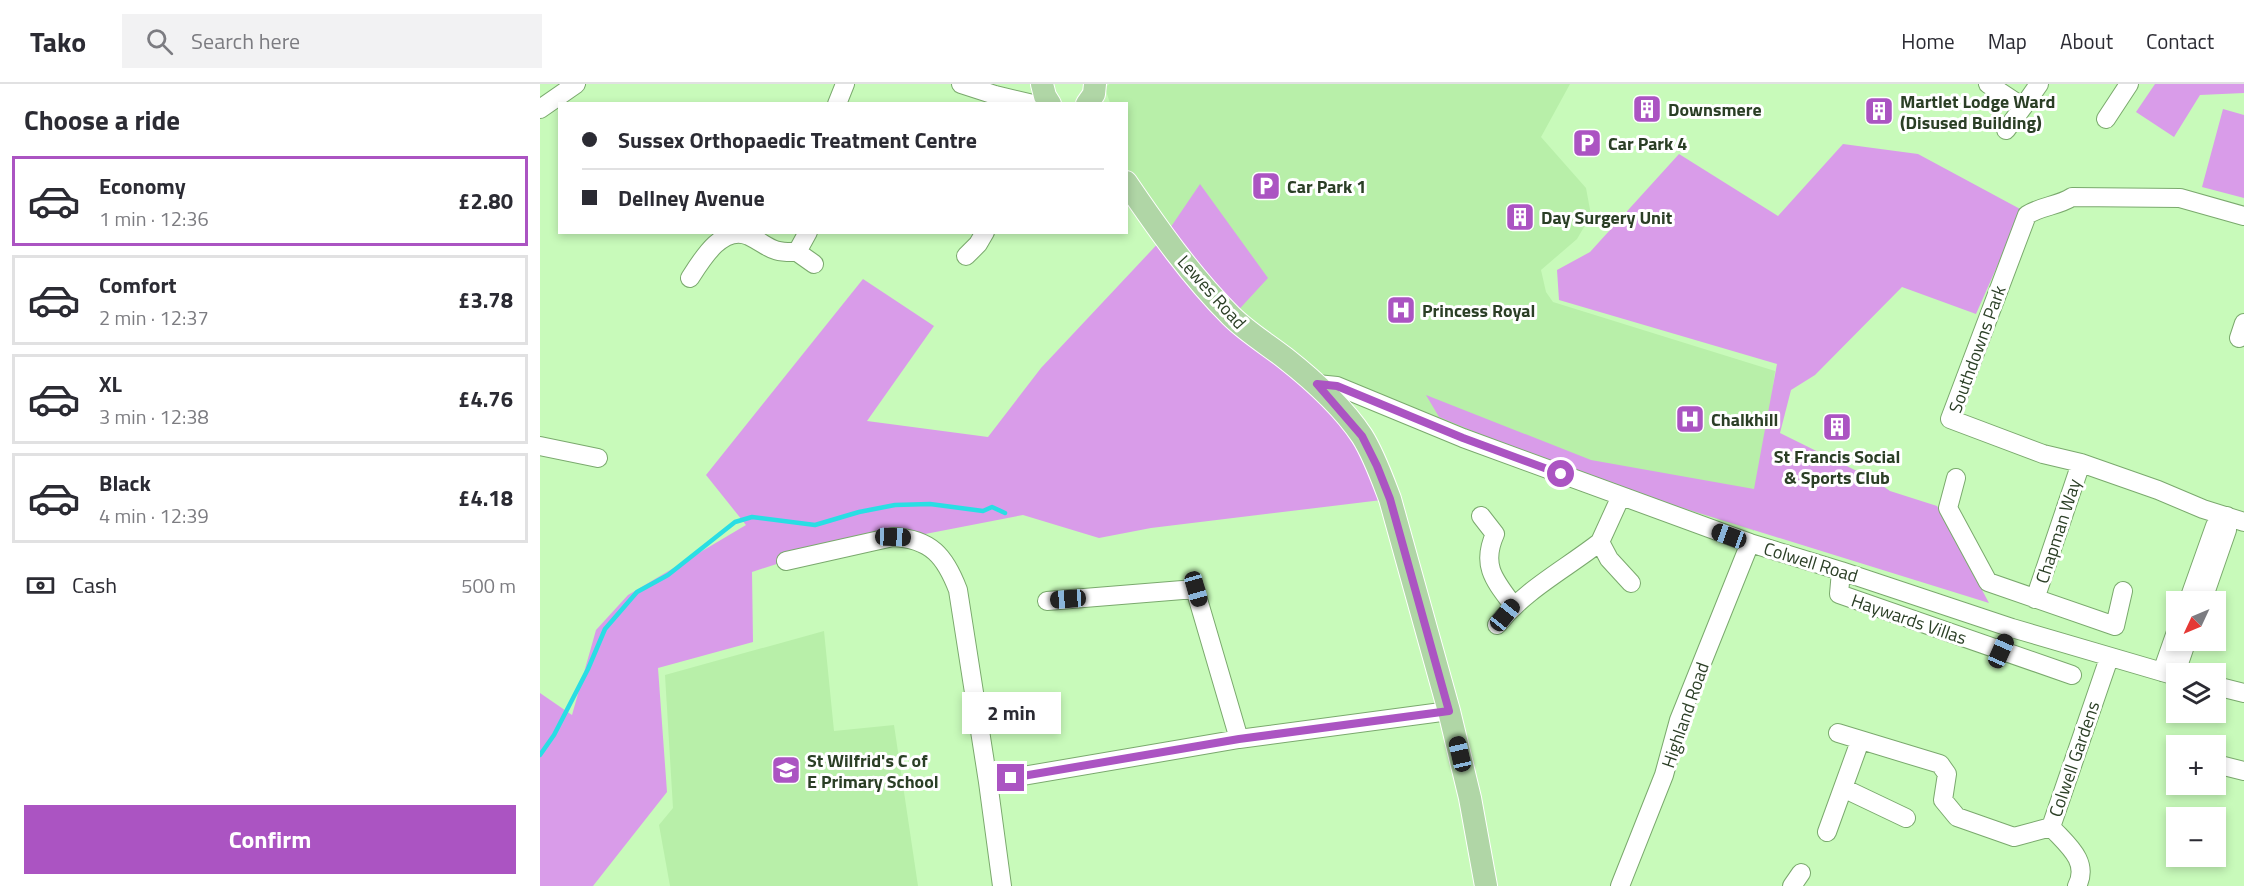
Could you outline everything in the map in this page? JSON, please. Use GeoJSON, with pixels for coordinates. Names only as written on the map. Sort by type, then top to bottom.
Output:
{"type":"FeatureCollection","features":[{"type":"Feature","properties":{"kind":"main road"},"geometry":{"type":"LineString","coordinates":[[1042,84],[1049,102]]}},
{"type":"Feature","properties":{"kind":"main road","name":"Lewes Road"},"geometry":{"type":"LineString","coordinates":[[1128,185],[1164,237],[1232,317],[1317,384],[1362,436],[1390,499],[1449,711],[1470,798],[1486,886]]}},
{"type":"Feature","properties":{"kind":"street"},"geometry":{"type":"LineString","coordinates":[[540,109],[576,84]]}},
{"type":"Feature","properties":{"kind":"street"},"geometry":{"type":"LineString","coordinates":[[838,102],[844,84]]}},
{"type":"Feature","properties":{"kind":"street"},"geometry":{"type":"LineString","coordinates":[[961,84],[994,99],[1014,98],[1027,102]]}},
{"type":"Feature","properties":{"kind":"street"},"geometry":{"type":"LineString","coordinates":[[1014,98],[1035,84]]}},
{"type":"Feature","properties":{"kind":"street"},"geometry":{"type":"LineString","coordinates":[[1988,84],[2023,107]]}},
{"type":"Feature","properties":{"kind":"street"},"geometry":{"type":"LineString","coordinates":[[2006,130],[2039,84]]}},
{"type":"Feature","properties":{"kind":"street"},"geometry":{"type":"LineString","coordinates":[[2106,119],[2122,86]]}},
{"type":"Feature","properties":{"kind":"street","name":"Southdowns Park"},"geometry":{"type":"LineString","coordinates":[[2235,519],[2081,463],[2043,454],[1950,419],[2027,215],[2036,210],[2060,204],[2072,197],[2180,198],[2244,216]]}},
{"type":"Feature","properties":{"kind":"street"},"geometry":{"type":"LineString","coordinates":[[690,278],[723,237],[733,234]]}},
{"type":"Feature","properties":{"kind":"street"},"geometry":{"type":"LineString","coordinates":[[740,234],[781,253],[797,252],[814,264]]}},
{"type":"Feature","properties":{"kind":"street"},"geometry":{"type":"LineString","coordinates":[[797,252],[807,234]]}},
{"type":"Feature","properties":{"kind":"street"},"geometry":{"type":"LineString","coordinates":[[966,256],[978,244],[983,234]]}},
{"type":"Feature","properties":{"kind":"street","name":"Colwell Road"},"geometry":{"type":"LineString","coordinates":[[1317,384],[1337,386],[1463,438],[1750,543],[2012,628],[2166,673]]}},
{"type":"Feature","properties":{"kind":"street"},"geometry":{"type":"LineString","coordinates":[[540,446],[598,458]]}},
{"type":"Feature","properties":{"kind":"street","name":"Chapman Way"},"geometry":{"type":"LineString","coordinates":[[2036,599],[2081,463]]}},
{"type":"Feature","properties":{"kind":"street","name":"Chapman Way"},"geometry":{"type":"LineString","coordinates":[[1956,478],[1948,508],[1988,582],[2115,626],[2123,591]]}},
{"type":"Feature","properties":{"kind":"street"},"geometry":{"type":"LineString","coordinates":[[1497,625],[1513,605],[1600,542],[1621,496]]}},
{"type":"Feature","properties":{"kind":"street"},"geometry":{"type":"LineString","coordinates":[[1481,516],[1495,534],[1488,558],[1494,580],[1513,605]]}},
{"type":"Feature","properties":{"kind":"street"},"geometry":{"type":"LineString","coordinates":[[2191,591],[2215,526],[2235,519]]}},
{"type":"Feature","properties":{"kind":"street"},"geometry":{"type":"LineString","coordinates":[[2206,591],[2228,530],[2235,519]]}},
{"type":"Feature","properties":{"kind":"street"},"geometry":{"type":"LineString","coordinates":[[786,561],[893,537],[911,538],[940,555],[950,568],[958,590],[1002,886]]}},
{"type":"Feature","properties":{"kind":"street"},"geometry":{"type":"LineString","coordinates":[[1600,542],[1609,559],[1631,583]]}},
{"type":"Feature","properties":{"kind":"street","name":"Highland Road"},"geometry":{"type":"LineString","coordinates":[[1620,886],[1664,775],[1679,720],[1750,543]]}},
{"type":"Feature","properties":{"kind":"street","name":"Haywards Villas"},"geometry":{"type":"LineString","coordinates":[[1841,571],[1839,594],[2072,675]]}},
{"type":"Feature","properties":{"kind":"street"},"geometry":{"type":"LineString","coordinates":[[1047,601],[1196,589],[1239,739]]}},
{"type":"Feature","properties":{"kind":"street"},"geometry":{"type":"LineString","coordinates":[[2001,651],[2012,628]]}},
{"type":"Feature","properties":{"kind":"street","name":"Colwell Gardens"},"geometry":{"type":"LineString","coordinates":[[2077,886],[2081,879],[2078,857],[2051,827],[2109,658]]}},
{"type":"Feature","properties":{"kind":"street"},"geometry":{"type":"LineString","coordinates":[[2226,688],[2244,693]]}},
{"type":"Feature","properties":{"kind":"street"},"geometry":{"type":"LineString","coordinates":[[988,782],[1239,739],[1449,711]]}},
{"type":"Feature","properties":{"kind":"street"},"geometry":{"type":"LineString","coordinates":[[1838,733],[1940,764],[1947,774],[1943,800],[1957,817],[2014,837],[2051,827]]}},
{"type":"Feature","properties":{"kind":"street"},"geometry":{"type":"LineString","coordinates":[[1827,831],[1860,741]]}},
{"type":"Feature","properties":{"kind":"street"},"geometry":{"type":"LineString","coordinates":[[2226,766],[2244,771]]}},
{"type":"Feature","properties":{"kind":"street"},"geometry":{"type":"LineString","coordinates":[[1843,788],[1906,818]]}},
{"type":"Feature","properties":{"kind":"shaded area","name":"Princess Royal"},"geometry":{"type":"Polygon","coordinates":[[[1109,84],[1570,84],[1541,137],[1586,188],[1591,215],[1577,239],[1541,270],[1546,292],[1553,302],[1775,371],[1754,531],[1463,438],[1283,356],[1257,338],[1128,183],[1128,102],[1110,102],[1105,88],[1109,84]]]}},
{"type":"Feature","properties":{"kind":"shaded area"},"geometry":{"type":"Polygon","coordinates":[[[2155,84],[2244,84],[2244,93],[2200,95],[2174,137],[2136,112],[2155,84]]]}},
{"type":"Feature","properties":{"kind":"shaded area"},"geometry":{"type":"Polygon","coordinates":[[[2223,109],[2244,115],[2244,198],[2202,187],[2223,109]]]}},
{"type":"Feature","properties":{"kind":"shaded area"},"geometry":{"type":"Polygon","coordinates":[[[1843,144],[1918,154],[2022,210],[1976,314],[1902,287],[1815,375],[1791,390],[1780,433],[1871,478],[1890,491],[1937,506],[1989,603],[1583,477],[1439,417],[1426,395],[1591,460],[1754,489],[1777,364],[1559,300],[1557,270],[1590,252],[1679,154],[1778,216],[1843,144]]]}},
{"type":"Feature","properties":{"kind":"shaded area"},"geometry":{"type":"Polygon","coordinates":[[[1200,184],[1268,278],[1232,317],[1317,384],[1390,499],[1151,528],[1099,538],[1023,515],[786,561],[752,572],[753,642],[658,668],[667,792],[593,886],[540,886],[540,693],[572,715],[596,630],[628,595],[746,525],[706,475],[863,279],[934,326],[867,421],[988,437],[1041,368],[1164,237],[1200,184]]]}},
{"type":"Feature","properties":{"kind":"shaded area","name":"St Wilfrid's C of E Primary School"},"geometry":{"type":"Polygon","coordinates":[[[824,631],[834,731],[894,725],[918,886],[670,886],[659,825],[673,808],[665,675],[824,631]]]}},
{"type":"Feature","properties":{"kind":"waterway"},"geometry":{"type":"LineString","coordinates":[[540,755],[554,735],[588,669],[605,629],[637,592],[668,575],[735,522],[752,517],[815,525],[859,512],[895,505],[930,504],[983,511],[992,507],[1005,513]]}},
{"type":"Feature","properties":{"kind":"place","name":"Downsmere"},"geometry":{"type":"Point","coordinates":[1647,109]}},
{"type":"Feature","properties":{"kind":"place","name":"Martlet Lodge Ward (Disused Building)"},"geometry":{"type":"Point","coordinates":[1879,111]}},
{"type":"Feature","properties":{"kind":"place","name":"Car Park 4"},"geometry":{"type":"Point","coordinates":[1587,143]}},
{"type":"Feature","properties":{"kind":"place","name":"Car Park 1"},"geometry":{"type":"Point","coordinates":[1266,186]}},
{"type":"Feature","properties":{"kind":"place","name":"Day Surgery Unit"},"geometry":{"type":"Point","coordinates":[1520,217]}},
{"type":"Feature","properties":{"kind":"place","name":"Princess Royal"},"geometry":{"type":"Point","coordinates":[1401,310]}},
{"type":"Feature","properties":{"kind":"place","name":"Chalkhill"},"geometry":{"type":"Point","coordinates":[1690,419]}},
{"type":"Feature","properties":{"kind":"place","name":"St Francis Social & Sports Club"},"geometry":{"type":"Point","coordinates":[1837,427]}},
{"type":"Feature","properties":{"kind":"place","name":"St Wilfrid's C of E Primary School"},"geometry":{"type":"Point","coordinates":[786,770]}},
{"type":"Feature","properties":{"kind":"route"},"geometry":{"type":"LineString","coordinates":[[1011,778],[1239,739],[1449,711],[1390,499],[1377,466],[1362,436],[1317,384],[1337,386],[1463,438],[1561,474]]}}]}
